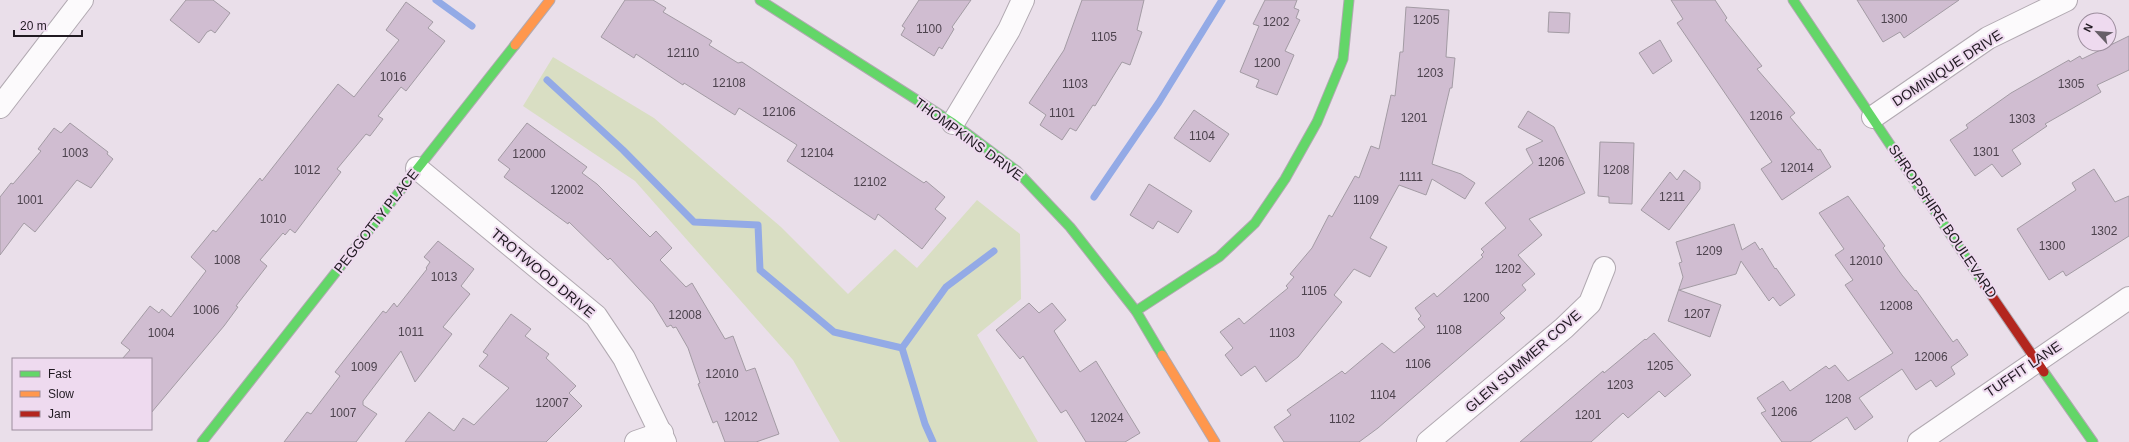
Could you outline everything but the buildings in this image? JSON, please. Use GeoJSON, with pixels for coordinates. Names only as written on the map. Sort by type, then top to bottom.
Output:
{"type":"FeatureCollection","features":[{"type":"Feature","properties":{"kind":"street"},"geometry":{"type":"LineString","coordinates":[[0,107],[82,0]]}},
{"type":"Feature","properties":{"kind":"street","name":"PEGGOTTY PLACE"},"geometry":{"type":"LineString","coordinates":[[202,442],[550,0]]}},
{"type":"Feature","properties":{"kind":"street","name":"THOMPKINS DRIVE"},"geometry":{"type":"LineString","coordinates":[[760,0],[953,123],[1017,171],[1070,227],[1136,311],[1215,442]]}},
{"type":"Feature","properties":{"kind":"street"},"geometry":{"type":"LineString","coordinates":[[953,123],[1008,30],[1023,0]]}},
{"type":"Feature","properties":{"kind":"street"},"geometry":{"type":"LineString","coordinates":[[1136,311],[1218,257],[1255,223],[1285,179],[1318,122],[1343,59],[1349,0]]}},
{"type":"Feature","properties":{"kind":"street","name":"SHROPSHIRE BOULEVARD"},"geometry":{"type":"LineString","coordinates":[[1793,0],[2036,361],[2093,442]]}},
{"type":"Feature","properties":{"kind":"street","name":"DOMINIQUE DRIVE"},"geometry":{"type":"LineString","coordinates":[[1873,117],[1988,38],[2066,0]]}},
{"type":"Feature","properties":{"kind":"street","name":"TROTWOOD DRIVE"},"geometry":{"type":"LineString","coordinates":[[417,168],[596,316],[624,358],[663,437]]}},
{"type":"Feature","properties":{"kind":"street","name":"GLEN SUMMER COVE"},"geometry":{"type":"LineString","coordinates":[[1428,442],[1564,328],[1590,303],[1604,268]]}},
{"type":"Feature","properties":{"kind":"street","name":"TUFFIT LANE"},"geometry":{"type":"LineString","coordinates":[[1919,442],[2129,298]]}},
{"type":"Feature","properties":{"kind":"street"},"geometry":{"type":"LineString","coordinates":[[636,442],[663,437]]}},
{"type":"Feature","properties":{"kind":"green space"},"geometry":{"type":"Polygon","coordinates":[[[553,57],[654,118],[781,227],[848,294],[895,249],[917,268],[977,200],[1020,234],[1021,299],[977,335],[1038,442],[840,442],[793,360],[635,181],[523,106],[553,57]]]}},
{"type":"Feature","properties":{"kind":"waterway"},"geometry":{"type":"LineString","coordinates":[[436,0],[472,26]]}},
{"type":"Feature","properties":{"kind":"waterway"},"geometry":{"type":"LineString","coordinates":[[1094,197],[1159,102],[1222,0]]}},
{"type":"Feature","properties":{"kind":"waterway"},"geometry":{"type":"LineString","coordinates":[[547,80],[623,150],[694,222],[758,225],[760,270],[834,332],[902,348]]}},
{"type":"Feature","properties":{"kind":"waterway"},"geometry":{"type":"LineString","coordinates":[[933,442],[925,424],[902,348],[946,287],[994,251]]}},
{"type":"Feature","properties":{"kind":"traffic: fast"},"geometry":{"type":"LineString","coordinates":[[760,0],[953,123],[1017,171],[1070,227],[1136,311],[1162,355]]}},
{"type":"Feature","properties":{"kind":"traffic: fast"},"geometry":{"type":"LineString","coordinates":[[1136,311],[1219,257],[1255,223],[1285,179],[1317,122],[1343,59],[1349,0]]}},
{"type":"Feature","properties":{"kind":"traffic: fast"},"geometry":{"type":"LineString","coordinates":[[1793,0],[1981,280]]}},
{"type":"Feature","properties":{"kind":"traffic: fast"},"geometry":{"type":"LineString","coordinates":[[202,442],[515,45]]}},
{"type":"Feature","properties":{"kind":"traffic: fast"},"geometry":{"type":"LineString","coordinates":[[2044,372],[2093,442]]}},
{"type":"Feature","properties":{"kind":"traffic: slow"},"geometry":{"type":"LineString","coordinates":[[515,45],[550,0]]}},
{"type":"Feature","properties":{"kind":"traffic: slow"},"geometry":{"type":"LineString","coordinates":[[1162,355],[1215,442]]}},
{"type":"Feature","properties":{"kind":"traffic: jam"},"geometry":{"type":"LineString","coordinates":[[1981,280],[2044,372]]}}]}
